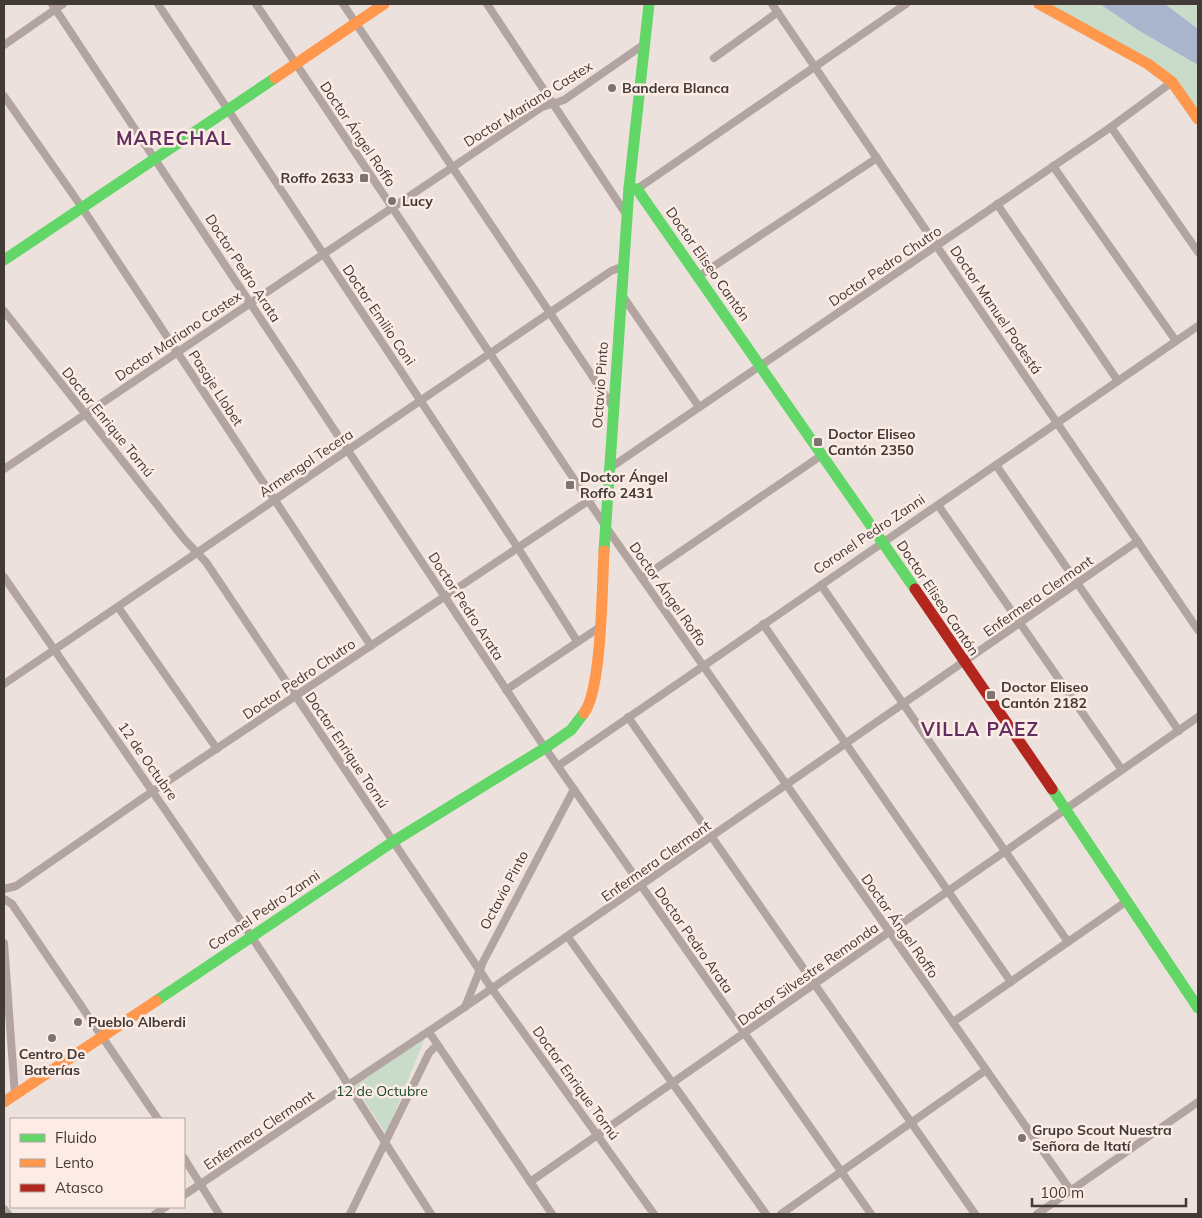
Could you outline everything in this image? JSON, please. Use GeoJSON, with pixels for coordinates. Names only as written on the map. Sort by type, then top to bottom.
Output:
{"type":"FeatureCollection","features":[{"type":"Feature","properties":{"kind":"main road"},"geometry":{"type":"LineString","coordinates":[[4,260],[81,206],[384,4]]}},
{"type":"Feature","properties":{"kind":"main road","name":"Octavio Pinto"},"geometry":{"type":"LineString","coordinates":[[544,748],[572,730],[588,708],[595,684],[624,266],[628,217],[633,189],[643,45],[649,4]]}},
{"type":"Feature","properties":{"kind":"main road"},"geometry":{"type":"LineString","coordinates":[[1039,4],[1124,49],[1172,82],[1198,119]]}},
{"type":"Feature","properties":{"kind":"main road","name":"Doctor Eliseo Cantón"},"geometry":{"type":"LineString","coordinates":[[633,189],[699,276],[1065,810],[1198,1008]]}},
{"type":"Feature","properties":{"kind":"main road","name":"Coronel Pedro Zanni"},"geometry":{"type":"LineString","coordinates":[[8,1098],[394,841],[544,748]]}},
{"type":"Feature","properties":{"kind":"street"},"geometry":{"type":"LineString","coordinates":[[4,45],[53,7],[63,4]]}},
{"type":"Feature","properties":{"kind":"street","name":"Doctor Emilio Coni"},"geometry":{"type":"LineString","coordinates":[[158,4],[518,548],[577,641]]}},
{"type":"Feature","properties":{"kind":"street","name":"Doctor Ángel Roffo"},"geometry":{"type":"LineString","coordinates":[[256,4],[606,527],[1070,1191]]}},
{"type":"Feature","properties":{"kind":"street"},"geometry":{"type":"LineString","coordinates":[[343,4],[613,407]]}},
{"type":"Feature","properties":{"kind":"street"},"geometry":{"type":"LineString","coordinates":[[487,4],[628,217]]}},
{"type":"Feature","properties":{"kind":"street","name":"Doctor Manuel Podestá"},"geometry":{"type":"LineString","coordinates":[[772,4],[1198,630]]}},
{"type":"Feature","properties":{"kind":"street"},"geometry":{"type":"LineString","coordinates":[[633,189],[906,4]]}},
{"type":"Feature","properties":{"kind":"street","name":"Doctor Pedro Arata"},"geometry":{"type":"LineString","coordinates":[[53,7],[544,748],[871,1214]]}},
{"type":"Feature","properties":{"kind":"street"},"geometry":{"type":"LineString","coordinates":[[714,58],[778,12]]}},
{"type":"Feature","properties":{"kind":"street","name":"Doctor Mariano Castex"},"geometry":{"type":"LineString","coordinates":[[4,469],[542,107],[564,100],[643,45]]}},
{"type":"Feature","properties":{"kind":"street","name":"Doctor Pedro Chutro"},"geometry":{"type":"LineString","coordinates":[[610,468],[1110,127],[1172,82]]}},
{"type":"Feature","properties":{"kind":"street","name":"Pasaje Llobet"},"geometry":{"type":"LineString","coordinates":[[4,96],[81,206],[371,646]]}},
{"type":"Feature","properties":{"kind":"street"},"geometry":{"type":"LineString","coordinates":[[1110,127],[1198,252]]}},
{"type":"Feature","properties":{"kind":"street"},"geometry":{"type":"LineString","coordinates":[[699,276],[877,158]]}},
{"type":"Feature","properties":{"kind":"street"},"geometry":{"type":"LineString","coordinates":[[1053,166],[1176,342]]}},
{"type":"Feature","properties":{"kind":"street"},"geometry":{"type":"LineString","coordinates":[[997,204],[1118,381]]}},
{"type":"Feature","properties":{"kind":"street","name":"Armengol Tecera"},"geometry":{"type":"LineString","coordinates":[[4,684],[611,271],[624,266]]}},
{"type":"Feature","properties":{"kind":"street"},"geometry":{"type":"LineString","coordinates":[[622,295],[699,407]]}},
{"type":"Feature","properties":{"kind":"street","name":"Doctor Enrique Tornú"},"geometry":{"type":"LineString","coordinates":[[4,311],[206,562],[492,989],[654,1214]]}},
{"type":"Feature","properties":{"kind":"street","name":"Coronel Pedro Zanni"},"geometry":{"type":"LineString","coordinates":[[558,766],[1198,326]]}},
{"type":"Feature","properties":{"kind":"street"},"geometry":{"type":"LineString","coordinates":[[642,578],[822,455]]}},
{"type":"Feature","properties":{"kind":"street"},"geometry":{"type":"LineString","coordinates":[[996,465],[1178,731]]}},
{"type":"Feature","properties":{"kind":"street","name":"Doctor Pedro Chutro"},"geometry":{"type":"LineString","coordinates":[[4,889],[16,886],[217,748],[608,487]]}},
{"type":"Feature","properties":{"kind":"street"},"geometry":{"type":"LineString","coordinates":[[938,505],[1122,770]]}},
{"type":"Feature","properties":{"kind":"street","name":"Enfermera Clermont"},"geometry":{"type":"LineString","coordinates":[[185,1194],[568,937],[1138,542]]}},
{"type":"Feature","properties":{"kind":"street","name":"12 de Octubre"},"geometry":{"type":"LineString","coordinates":[[4,577],[154,791],[252,936],[350,1084],[385,1144],[431,1214]]}},
{"type":"Feature","properties":{"kind":"street"},"geometry":{"type":"LineString","coordinates":[[821,585],[1068,942]]}},
{"type":"Feature","properties":{"kind":"street"},"geometry":{"type":"LineString","coordinates":[[118,607],[217,748]]}},
{"type":"Feature","properties":{"kind":"street"},"geometry":{"type":"LineString","coordinates":[[763,624],[1011,982]]}},
{"type":"Feature","properties":{"kind":"street"},"geometry":{"type":"LineString","coordinates":[[506,690],[600,626]]}},
{"type":"Feature","properties":{"kind":"street"},"geometry":{"type":"LineString","coordinates":[[628,717],[975,1214]]}},
{"type":"Feature","properties":{"kind":"street","name":"Doctor Silvestre Remonda"},"geometry":{"type":"LineString","coordinates":[[530,1182],[1198,717]]}},
{"type":"Feature","properties":{"kind":"street","name":"Octavio Pinto"},"geometry":{"type":"LineString","coordinates":[[465,1007],[480,970],[574,790]]}},
{"type":"Feature","properties":{"kind":"street"},"geometry":{"type":"LineString","coordinates":[[4,899],[12,904],[157,1118]]}},
{"type":"Feature","properties":{"kind":"street"},"geometry":{"type":"LineString","coordinates":[[953,1022],[1127,901]]}},
{"type":"Feature","properties":{"kind":"street"},"geometry":{"type":"LineString","coordinates":[[568,937],[766,1214]]}},
{"type":"Feature","properties":{"kind":"street"},"geometry":{"type":"LineString","coordinates":[[4,943],[8,1098]]}},
{"type":"Feature","properties":{"kind":"street"},"geometry":{"type":"LineString","coordinates":[[429,1032],[552,1214]]}},
{"type":"Feature","properties":{"kind":"street"},"geometry":{"type":"LineString","coordinates":[[350,1214],[429,1053],[437,1045]]}},
{"type":"Feature","properties":{"kind":"street"},"geometry":{"type":"LineString","coordinates":[[781,1214],[986,1070]]}},
{"type":"Feature","properties":{"kind":"street"},"geometry":{"type":"LineString","coordinates":[[1037,1214],[1198,1102]]}},
{"type":"Feature","properties":{"kind":"street"},"geometry":{"type":"LineString","coordinates":[[185,1160],[219,1214]]}},
{"type":"Feature","properties":{"kind":"street"},"geometry":{"type":"LineString","coordinates":[[4,1209],[8,1214]]}},
{"type":"Feature","properties":{"kind":"green space"},"geometry":{"type":"Polygon","coordinates":[[[1039,4],[1100,4],[1138,30],[1198,65],[1198,119],[1172,82],[1039,4]]]}},
{"type":"Feature","properties":{"kind":"green space"},"geometry":{"type":"Polygon","coordinates":[[[1165,4],[1198,4],[1198,29],[1165,4]]]}},
{"type":"Feature","properties":{"kind":"green space","name":"12 de Octubre"},"geometry":{"type":"Polygon","coordinates":[[[425,1038],[386,1134],[355,1086],[425,1038]]]}},
{"type":"Feature","properties":{"kind":"water"},"geometry":{"type":"Polygon","coordinates":[[[1100,4],[1165,4],[1198,29],[1198,65],[1138,30],[1100,4]]]}},
{"type":"Feature","properties":{"kind":"traffic: fast"},"geometry":{"type":"LineString","coordinates":[[604,551],[629,188],[649,4]]}},
{"type":"Feature","properties":{"kind":"traffic: fast"},"geometry":{"type":"LineString","coordinates":[[4,260],[275,78]]}},
{"type":"Feature","properties":{"kind":"traffic: fast"},"geometry":{"type":"LineString","coordinates":[[629,188],[637,189],[915,589]]}},
{"type":"Feature","properties":{"kind":"traffic: fast"},"geometry":{"type":"LineString","coordinates":[[156,1001],[394,841],[545,748],[571,730],[584,713]]}},
{"type":"Feature","properties":{"kind":"traffic: fast"},"geometry":{"type":"LineString","coordinates":[[1052,789],[1198,1008]]}},
{"type":"Feature","properties":{"kind":"traffic: slow"},"geometry":{"type":"LineString","coordinates":[[275,78],[384,4]]}},
{"type":"Feature","properties":{"kind":"traffic: slow"},"geometry":{"type":"LineString","coordinates":[[1039,4],[1148,64],[1172,82],[1198,119]]}},
{"type":"Feature","properties":{"kind":"traffic: slow"},"geometry":{"type":"LineString","coordinates":[[584,713],[590,701],[598,661],[604,551]]}},
{"type":"Feature","properties":{"kind":"traffic: slow"},"geometry":{"type":"LineString","coordinates":[[4,1102],[156,1001]]}},
{"type":"Feature","properties":{"kind":"traffic: jam"},"geometry":{"type":"LineString","coordinates":[[915,589],[1052,789]]}},
{"type":"Feature","properties":{"kind":"place","name":"Bandera Blanca"},"geometry":{"type":"Point","coordinates":[612,88]}},
{"type":"Feature","properties":{"kind":"place","name":"Roffo 2633"},"geometry":{"type":"Point","coordinates":[364,178]}},
{"type":"Feature","properties":{"kind":"place","name":"Lucy"},"geometry":{"type":"Point","coordinates":[392,201]}},
{"type":"Feature","properties":{"kind":"place","name":"Doctor Eliseo Cantón 2350"},"geometry":{"type":"Point","coordinates":[818,442]}},
{"type":"Feature","properties":{"kind":"place","name":"Doctor Ángel Roffo 2431"},"geometry":{"type":"Point","coordinates":[570,485]}},
{"type":"Feature","properties":{"kind":"place","name":"Doctor Eliseo Cantón 2182"},"geometry":{"type":"Point","coordinates":[991,695]}},
{"type":"Feature","properties":{"kind":"place","name":"Pueblo Alberdi"},"geometry":{"type":"Point","coordinates":[78,1022]}},
{"type":"Feature","properties":{"kind":"place","name":"Centro De Baterías"},"geometry":{"type":"Point","coordinates":[52,1038]}},
{"type":"Feature","properties":{"kind":"place","name":"Grupo Scout Nuestra Señora de Itatí"},"geometry":{"type":"Point","coordinates":[1022,1138]}},
{"type":"Feature","properties":{"kind":"district","name":"MARECHAL"},"geometry":{"type":"Point","coordinates":[174,138]}},
{"type":"Feature","properties":{"kind":"district","name":"VILLA PAEZ"},"geometry":{"type":"Point","coordinates":[980,729]}}]}
